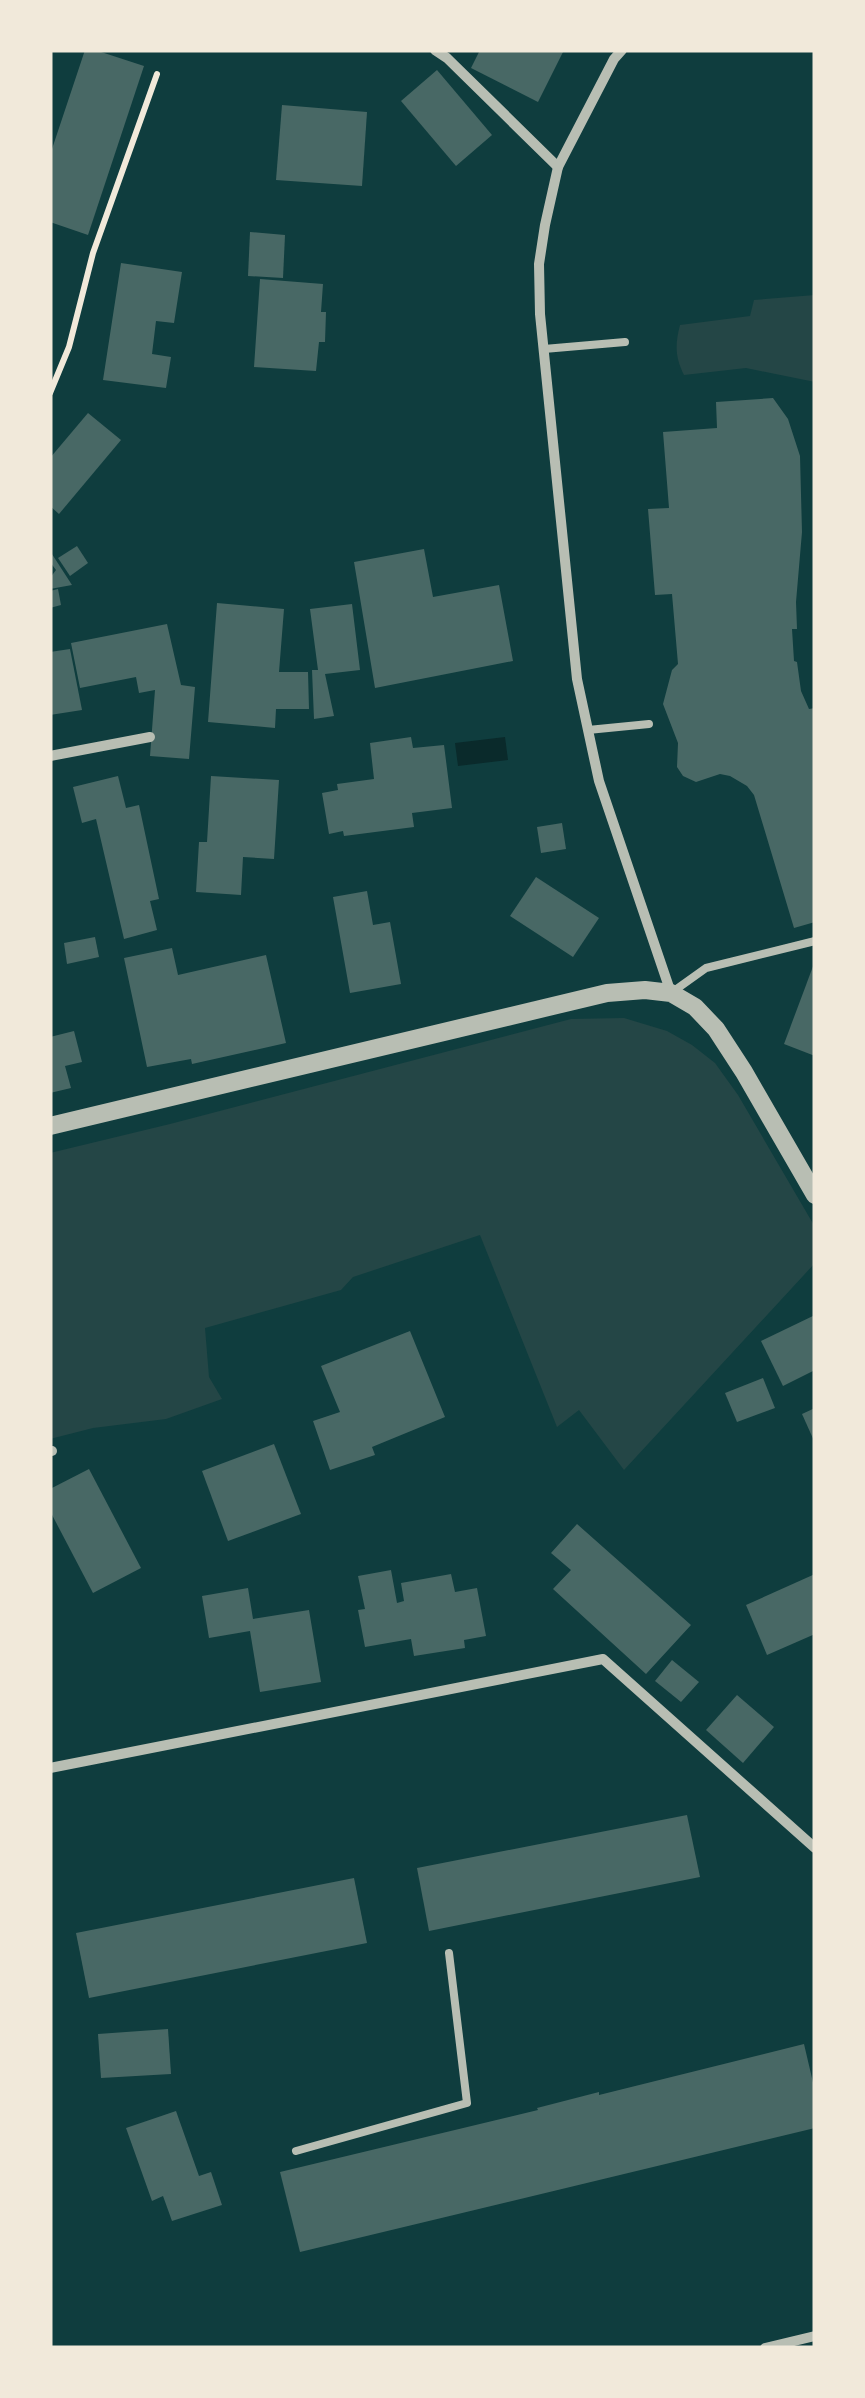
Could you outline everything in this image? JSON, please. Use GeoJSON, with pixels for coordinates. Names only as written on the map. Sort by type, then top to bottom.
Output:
{"type":"FeatureCollection","features":[{"type":"Feature","properties":{"kind":"street"},"geometry":{"type":"LineString","coordinates":[[435,50],[558,167]]}},
{"type":"Feature","properties":{"kind":"street"},"geometry":{"type":"LineString","coordinates":[[622,50],[558,167],[539,264],[577,679],[599,781],[670,993]]}},
{"type":"Feature","properties":{"kind":"street"},"geometry":{"type":"LineString","coordinates":[[50,756],[150,737]]}},
{"type":"Feature","properties":{"kind":"street"},"geometry":{"type":"LineString","coordinates":[[50,1126],[607,993],[645,990],[670,993],[695,1006],[716,1030],[815,1196]]}},
{"type":"Feature","properties":{"kind":"street"},"geometry":{"type":"LineString","coordinates":[[50,1768],[603,1659],[815,1848]]}},
{"type":"Feature","properties":{"kind":"street"},"geometry":{"type":"LineString","coordinates":[[765,2348],[815,2336]]}},
{"type":"Feature","properties":{"kind":"lane"},"geometry":{"type":"LineString","coordinates":[[544,349],[625,342]]}},
{"type":"Feature","properties":{"kind":"lane"},"geometry":{"type":"LineString","coordinates":[[588,730],[649,724]]}},
{"type":"Feature","properties":{"kind":"lane"},"geometry":{"type":"LineString","coordinates":[[670,993],[706,968],[815,941]]}},
{"type":"Feature","properties":{"kind":"lane"},"geometry":{"type":"LineString","coordinates":[[296,2151],[467,2103],[449,1952]]}},
{"type":"Feature","properties":{"kind":"path"},"geometry":{"type":"LineString","coordinates":[[50,393],[70,347],[94,253],[157,74]]}},
{"type":"Feature","properties":{"kind":"shaded area"},"geometry":{"type":"Polygon","coordinates":[[[815,295],[815,382],[746,368],[684,375],[677,350],[680,325],[750,316],[754,300],[815,295]]]}},
{"type":"Feature","properties":{"kind":"shaded area"},"geometry":{"type":"Polygon","coordinates":[[[505,737],[508,760],[458,766],[455,743],[505,737]]]}},
{"type":"Feature","properties":{"kind":"shaded area"},"geometry":{"type":"Polygon","coordinates":[[[624,1018],[667,1031],[715,1063],[815,1227],[815,1263],[624,1470],[579,1410],[557,1427],[480,1235],[353,1277],[341,1290],[205,1328],[209,1377],[222,1399],[166,1419],[93,1428],[50,1439],[50,1153],[571,1019],[624,1018]]]}},
{"type":"Feature","properties":{"kind":"building"},"geometry":{"type":"Polygon","coordinates":[[[85,50],[144,66],[88,235],[50,222],[50,155],[85,50]]]}},
{"type":"Feature","properties":{"kind":"building"},"geometry":{"type":"Polygon","coordinates":[[[480,50],[564,50],[538,102],[471,68],[480,50]]]}},
{"type":"Feature","properties":{"kind":"building"},"geometry":{"type":"Polygon","coordinates":[[[437,70],[492,135],[456,166],[401,101],[437,70]]]}},
{"type":"Feature","properties":{"kind":"building"},"geometry":{"type":"Polygon","coordinates":[[[282,105],[367,112],[362,186],[276,180],[282,105]]]}},
{"type":"Feature","properties":{"kind":"building"},"geometry":{"type":"Polygon","coordinates":[[[250,232],[285,235],[283,278],[248,276],[250,232]]]}},
{"type":"Feature","properties":{"kind":"building"},"geometry":{"type":"Polygon","coordinates":[[[121,263],[182,272],[174,323],[156,321],[152,354],[171,357],[166,388],[103,380],[121,263]]]}},
{"type":"Feature","properties":{"kind":"building"},"geometry":{"type":"Polygon","coordinates":[[[260,279],[323,284],[325,342],[319,342],[316,371],[254,367],[260,279]]]}},
{"type":"Feature","properties":{"kind":"building"},"geometry":{"type":"Polygon","coordinates":[[[773,398],[788,419],[800,456],[802,532],[797,629],[792,629],[801,691],[809,709],[815,708],[815,922],[794,928],[754,795],[730,776],[720,774],[696,782],[683,776],[677,767],[678,743],[663,704],[672,670],[678,664],[672,594],[655,595],[648,509],[669,508],[663,432],[717,428],[716,402],[773,398]]]}},
{"type":"Feature","properties":{"kind":"building"},"geometry":{"type":"Polygon","coordinates":[[[88,413],[121,440],[59,514],[50,506],[50,458],[88,413]]]}},
{"type":"Feature","properties":{"kind":"building"},"geometry":{"type":"Polygon","coordinates":[[[77,546],[88,563],[70,576],[58,558],[77,546]]]}},
{"type":"Feature","properties":{"kind":"building"},"geometry":{"type":"Polygon","coordinates":[[[424,549],[433,597],[499,585],[513,661],[375,688],[354,562],[424,549]]]}},
{"type":"Feature","properties":{"kind":"building"},"geometry":{"type":"Polygon","coordinates":[[[50,551],[72,585],[50,589],[50,578],[56,570],[50,562],[50,551]]]}},
{"type":"Feature","properties":{"kind":"building"},"geometry":{"type":"Polygon","coordinates":[[[58,589],[61,605],[50,608],[50,591],[58,589]]]}},
{"type":"Feature","properties":{"kind":"building"},"geometry":{"type":"Polygon","coordinates":[[[217,603],[284,609],[279,672],[308,672],[309,709],[276,709],[275,728],[208,722],[217,603]]]}},
{"type":"Feature","properties":{"kind":"building"},"geometry":{"type":"Polygon","coordinates":[[[352,604],[360,670],[325,674],[334,716],[314,719],[312,670],[318,670],[310,609],[352,604]]]}},
{"type":"Feature","properties":{"kind":"building"},"geometry":{"type":"Polygon","coordinates":[[[167,624],[181,685],[195,687],[189,759],[150,756],[155,690],[139,693],[136,677],[80,688],[71,643],[167,624]]]}},
{"type":"Feature","properties":{"kind":"building"},"geometry":{"type":"Polygon","coordinates":[[[70,649],[82,710],[50,715],[50,652],[70,649]]]}},
{"type":"Feature","properties":{"kind":"building"},"geometry":{"type":"Polygon","coordinates":[[[411,737],[413,748],[444,745],[452,808],[412,813],[414,827],[344,836],[343,831],[329,834],[322,793],[338,790],[337,784],[374,779],[370,743],[411,737]]]}},
{"type":"Feature","properties":{"kind":"building"},"geometry":{"type":"Polygon","coordinates":[[[118,776],[126,808],[139,805],[159,899],[150,901],[157,930],[124,939],[96,819],[82,823],[73,787],[118,776]]]}},
{"type":"Feature","properties":{"kind":"building"},"geometry":{"type":"Polygon","coordinates":[[[211,776],[279,780],[274,859],[243,857],[241,895],[196,892],[199,842],[207,842],[211,776]]]}},
{"type":"Feature","properties":{"kind":"building"},"geometry":{"type":"Polygon","coordinates":[[[562,823],[566,849],[541,853],[537,827],[562,823]]]}},
{"type":"Feature","properties":{"kind":"building"},"geometry":{"type":"Polygon","coordinates":[[[536,877],[599,918],[573,957],[510,916],[536,877]]]}},
{"type":"Feature","properties":{"kind":"building"},"geometry":{"type":"Polygon","coordinates":[[[367,891],[373,925],[390,922],[401,984],[350,993],[333,897],[367,891]]]}},
{"type":"Feature","properties":{"kind":"building"},"geometry":{"type":"Polygon","coordinates":[[[95,937],[99,957],[67,964],[64,943],[95,937]]]}},
{"type":"Feature","properties":{"kind":"building"},"geometry":{"type":"Polygon","coordinates":[[[172,948],[178,975],[266,955],[286,1043],[192,1064],[191,1059],[147,1067],[124,958],[172,948]]]}},
{"type":"Feature","properties":{"kind":"building"},"geometry":{"type":"Polygon","coordinates":[[[815,961],[815,1056],[784,1044],[815,961]]]}},
{"type":"Feature","properties":{"kind":"building"},"geometry":{"type":"Polygon","coordinates":[[[74,1031],[82,1062],[65,1066],[71,1088],[50,1093],[50,1037],[74,1031]]]}},
{"type":"Feature","properties":{"kind":"building"},"geometry":{"type":"Polygon","coordinates":[[[815,1315],[815,1370],[783,1386],[761,1341],[815,1315]]]}},
{"type":"Feature","properties":{"kind":"building"},"geometry":{"type":"Polygon","coordinates":[[[410,1331],[445,1417],[372,1447],[375,1455],[330,1470],[313,1421],[340,1412],[321,1366],[410,1331]]]}},
{"type":"Feature","properties":{"kind":"building"},"geometry":{"type":"Polygon","coordinates":[[[763,1378],[775,1408],[737,1422],[725,1393],[763,1378]]]}},
{"type":"Feature","properties":{"kind":"building"},"geometry":{"type":"Polygon","coordinates":[[[815,1408],[815,1443],[802,1414],[815,1408]]]}},
{"type":"Feature","properties":{"kind":"building"},"geometry":{"type":"Polygon","coordinates":[[[274,1444],[301,1514],[228,1541],[202,1471],[274,1444]]]}},
{"type":"Feature","properties":{"kind":"building"},"geometry":{"type":"Polygon","coordinates":[[[89,1469],[141,1568],[93,1593],[50,1511],[50,1489],[89,1469]]]}},
{"type":"Feature","properties":{"kind":"building"},"geometry":{"type":"Polygon","coordinates":[[[577,1524],[691,1625],[646,1674],[553,1589],[571,1570],[551,1553],[577,1524]]]}},
{"type":"Feature","properties":{"kind":"building"},"geometry":{"type":"Polygon","coordinates":[[[391,1570],[397,1603],[404,1601],[401,1583],[451,1574],[455,1592],[477,1588],[486,1636],[464,1640],[465,1648],[414,1656],[411,1639],[365,1647],[358,1610],[365,1609],[358,1576],[391,1570]]]}},
{"type":"Feature","properties":{"kind":"building"},"geometry":{"type":"Polygon","coordinates":[[[815,1574],[815,1634],[767,1655],[746,1605],[815,1574]]]}},
{"type":"Feature","properties":{"kind":"building"},"geometry":{"type":"Polygon","coordinates":[[[248,1588],[253,1619],[309,1610],[321,1682],[260,1692],[250,1631],[209,1638],[202,1596],[248,1588]]]}},
{"type":"Feature","properties":{"kind":"building"},"geometry":{"type":"Polygon","coordinates":[[[672,1660],[699,1682],[681,1702],[655,1681],[672,1660]]]}},
{"type":"Feature","properties":{"kind":"building"},"geometry":{"type":"Polygon","coordinates":[[[737,1695],[774,1727],[743,1763],[706,1730],[737,1695]]]}},
{"type":"Feature","properties":{"kind":"building"},"geometry":{"type":"Polygon","coordinates":[[[687,1815],[700,1877],[429,1931],[417,1868],[687,1815]]]}},
{"type":"Feature","properties":{"kind":"building"},"geometry":{"type":"Polygon","coordinates":[[[354,1878],[367,1943],[89,1998],[76,1933],[354,1878]]]}},
{"type":"Feature","properties":{"kind":"building"},"geometry":{"type":"Polygon","coordinates":[[[168,2029],[171,2074],[101,2078],[98,2034],[168,2029]]]}},
{"type":"Feature","properties":{"kind":"building"},"geometry":{"type":"Polygon","coordinates":[[[804,2044],[815,2091],[815,2128],[300,2252],[280,2172],[804,2044]]]}},
{"type":"Feature","properties":{"kind":"building"},"geometry":{"type":"Polygon","coordinates":[[[176,2111],[199,2176],[211,2172],[222,2205],[172,2221],[163,2196],[152,2201],[126,2128],[176,2111]]]}}]}
